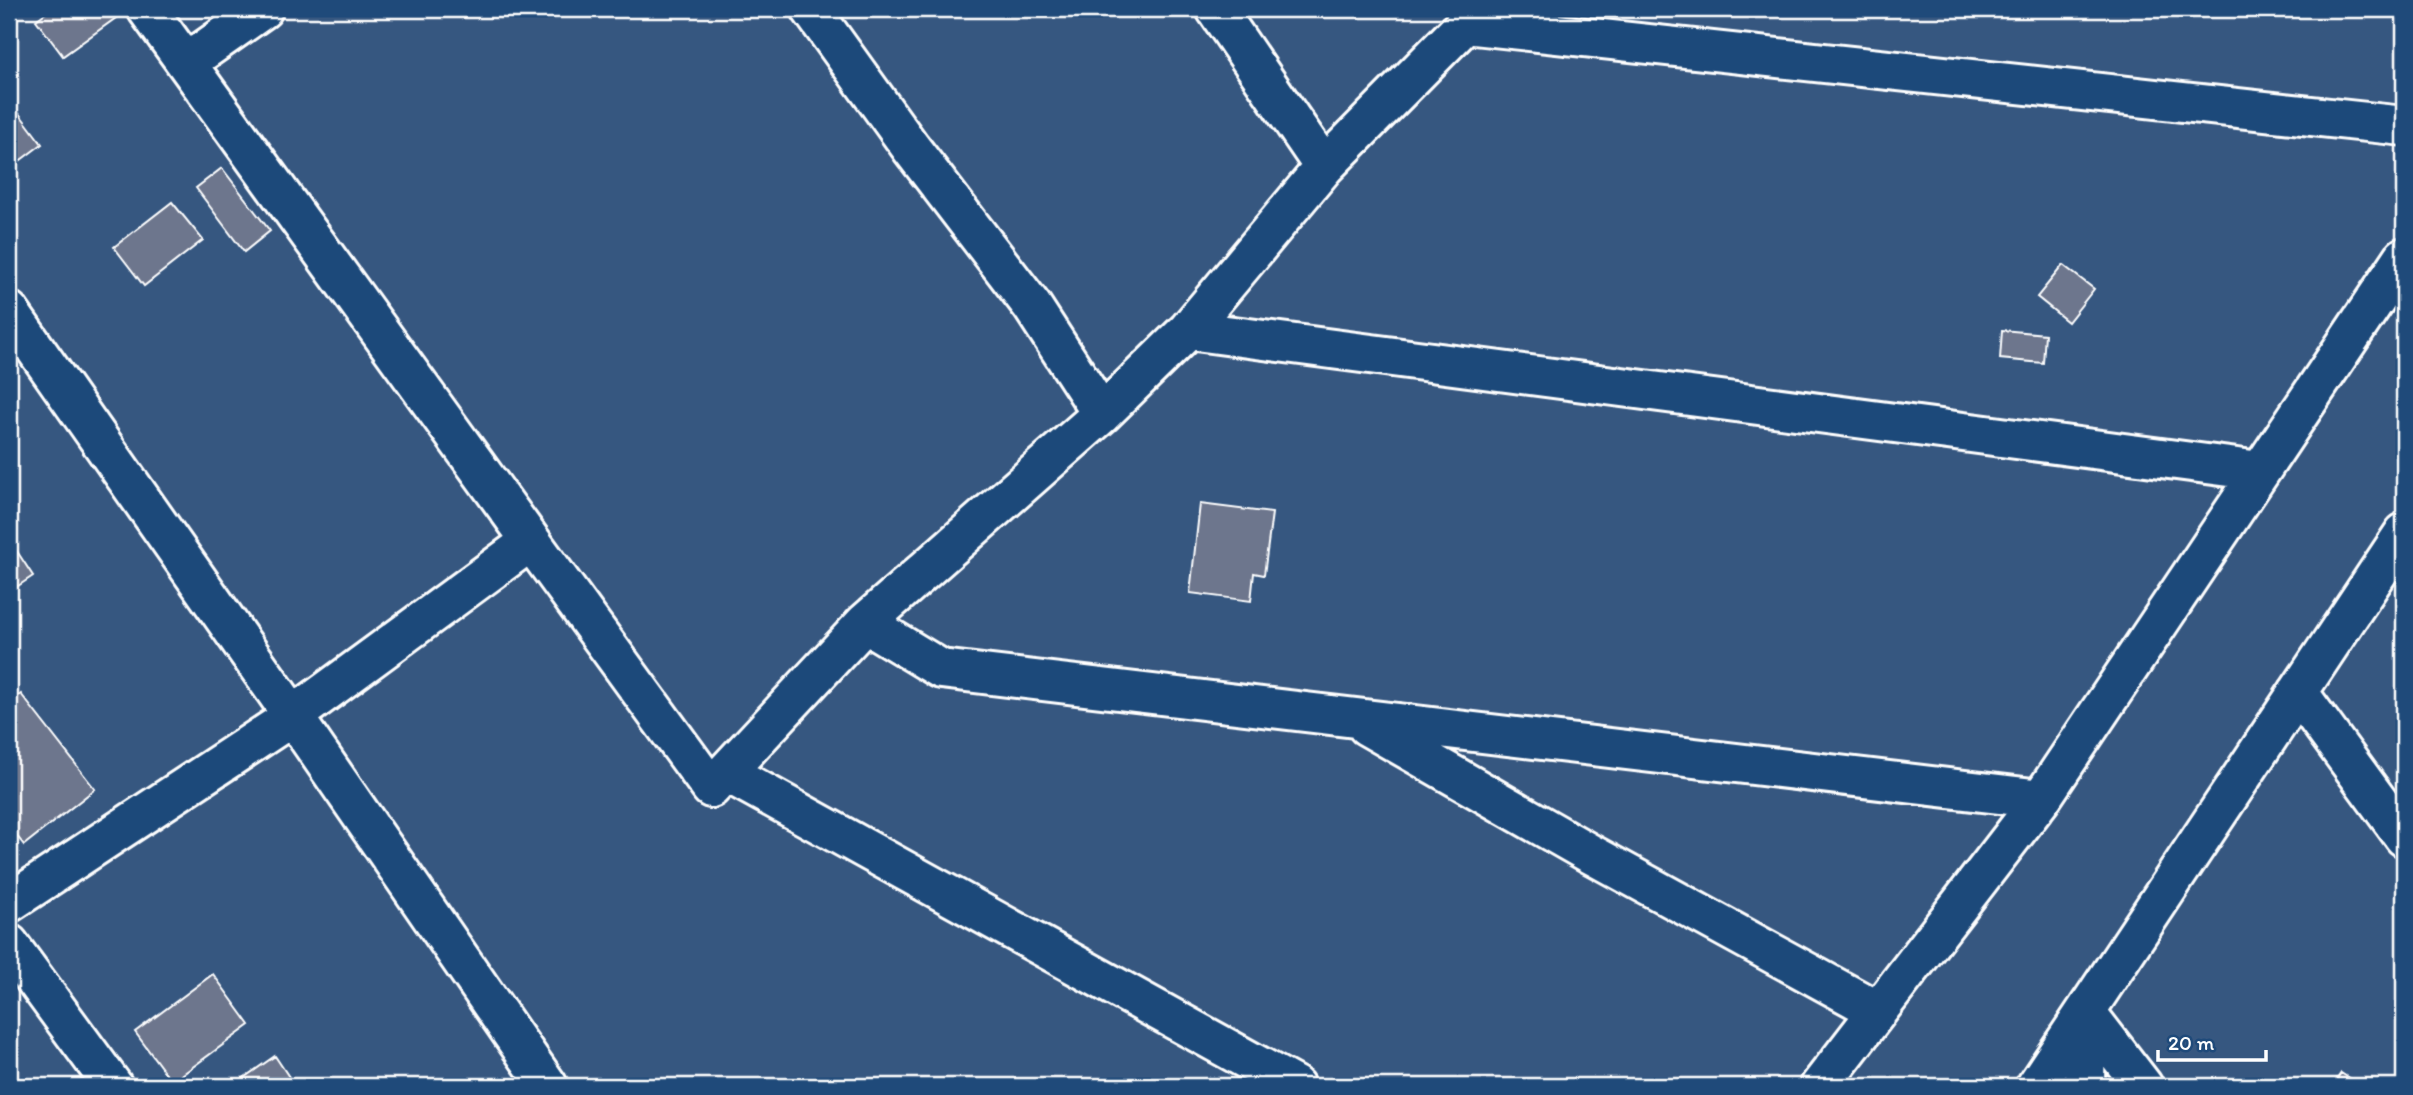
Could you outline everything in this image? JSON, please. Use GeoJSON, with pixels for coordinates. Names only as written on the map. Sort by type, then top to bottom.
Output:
{"type":"FeatureCollection","features":[{"type":"Feature","properties":{"kind":"street"},"geometry":{"type":"LineString","coordinates":[[148,9],[711,789],[865,623],[1102,414],[1188,330],[1324,167],[1473,16],[2404,126]]}},
{"type":"Feature","properties":{"kind":"street"},"geometry":{"type":"LineString","coordinates":[[186,63],[263,9]]}},
{"type":"Feature","properties":{"kind":"street"},"geometry":{"type":"LineString","coordinates":[[811,9],[911,148],[1032,306],[1102,414]]}},
{"type":"Feature","properties":{"kind":"street"},"geometry":{"type":"LineString","coordinates":[[1216,9],[1324,167]]}},
{"type":"Feature","properties":{"kind":"street"},"geometry":{"type":"LineString","coordinates":[[1820,1086],[2040,799],[2404,257]]}},
{"type":"Feature","properties":{"kind":"street"},"geometry":{"type":"LineString","coordinates":[[9,311],[548,1086]]}},
{"type":"Feature","properties":{"kind":"street"},"geometry":{"type":"LineString","coordinates":[[1188,330],[2260,471]]}},
{"type":"Feature","properties":{"kind":"street"},"geometry":{"type":"LineString","coordinates":[[2036,1086],[2404,533]]}},
{"type":"Feature","properties":{"kind":"street"},"geometry":{"type":"LineString","coordinates":[[9,903],[293,716],[530,541]]}},
{"type":"Feature","properties":{"kind":"street"},"geometry":{"type":"LineString","coordinates":[[865,623],[941,669],[2040,799]]}},
{"type":"Feature","properties":{"kind":"street"},"geometry":{"type":"LineString","coordinates":[[2298,692],[2404,837]]}},
{"type":"Feature","properties":{"kind":"street"},"geometry":{"type":"LineString","coordinates":[[1353,718],[1588,853],[1878,1011]]}},
{"type":"Feature","properties":{"kind":"street"},"geometry":{"type":"LineString","coordinates":[[726,772],[1295,1086]]}},
{"type":"Feature","properties":{"kind":"street"},"geometry":{"type":"LineString","coordinates":[[9,944],[113,1086]]}},
{"type":"Feature","properties":{"kind":"street"},"geometry":{"type":"LineString","coordinates":[[2085,1086],[2086,1012]]}},
{"type":"Feature","properties":{"kind":"street"},"geometry":{"type":"LineString","coordinates":[[2086,1012],[2143,1086]]}},
{"type":"Feature","properties":{"kind":"building"},"geometry":{"type":"Polygon","coordinates":[[[51,9],[115,9],[120,15],[63,56],[36,20],[51,9]]]}},
{"type":"Feature","properties":{"kind":"building"},"geometry":{"type":"Polygon","coordinates":[[[9,100],[42,144],[9,169],[9,100]]]}},
{"type":"Feature","properties":{"kind":"building"},"geometry":{"type":"Polygon","coordinates":[[[222,168],[270,231],[244,252],[196,188],[222,168]]]}},
{"type":"Feature","properties":{"kind":"building"},"geometry":{"type":"Polygon","coordinates":[[[172,202],[203,240],[144,286],[114,247],[172,202]]]}},
{"type":"Feature","properties":{"kind":"building"},"geometry":{"type":"Polygon","coordinates":[[[2063,265],[2094,289],[2068,322],[2037,297],[2063,265]]]}},
{"type":"Feature","properties":{"kind":"building"},"geometry":{"type":"Polygon","coordinates":[[[2002,330],[2045,334],[2043,363],[2000,359],[2002,330]]]}},
{"type":"Feature","properties":{"kind":"building"},"geometry":{"type":"Polygon","coordinates":[[[1200,504],[1272,513],[1264,575],[1254,573],[1251,601],[1190,593],[1200,504]]]}},
{"type":"Feature","properties":{"kind":"building"},"geometry":{"type":"Polygon","coordinates":[[[9,539],[33,576],[9,592],[9,539]]]}},
{"type":"Feature","properties":{"kind":"building"},"geometry":{"type":"Polygon","coordinates":[[[21,694],[95,789],[24,845],[9,826],[9,703],[21,694]]]}},
{"type":"Feature","properties":{"kind":"building"},"geometry":{"type":"Polygon","coordinates":[[[213,974],[250,1025],[172,1082],[135,1032],[213,974]]]}},
{"type":"Feature","properties":{"kind":"building"},"geometry":{"type":"Polygon","coordinates":[[[275,1056],[295,1086],[232,1086],[275,1056]]]}},
{"type":"Feature","properties":{"kind":"building"},"geometry":{"type":"Polygon","coordinates":[[[2341,1073],[2361,1086],[2332,1086],[2341,1073]]]}}]}
